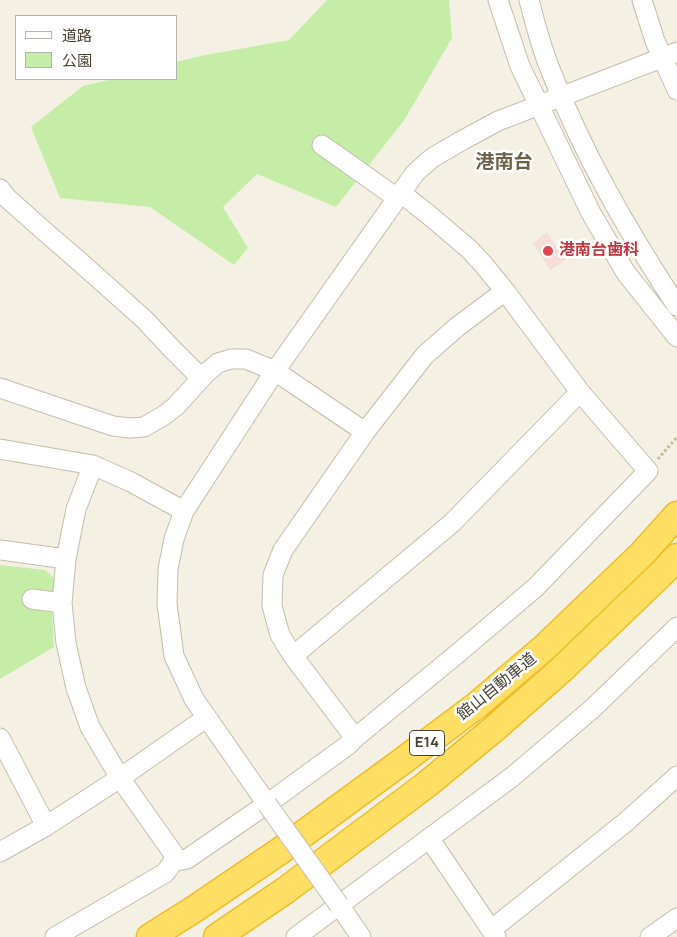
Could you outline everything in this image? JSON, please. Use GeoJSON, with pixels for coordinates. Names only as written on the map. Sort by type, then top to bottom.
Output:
{"type":"FeatureCollection","features":[{"type":"Feature","properties":{"kind":"highway","name":"館山自動車道"},"geometry":{"type":"LineString","coordinates":[[150,937],[194,910],[280,851],[477,705],[559,634],[642,554],[677,516]]}},
{"type":"Feature","properties":{"kind":"highway","name":"館山自動車道"},"geometry":{"type":"LineString","coordinates":[[217,937],[286,890],[426,785],[495,728],[562,669],[677,557]]}},
{"type":"Feature","properties":{"kind":"street"},"geometry":{"type":"LineString","coordinates":[[498,0],[520,66],[591,213],[626,273],[677,337]]}},
{"type":"Feature","properties":{"kind":"street"},"geometry":{"type":"LineString","coordinates":[[528,0],[549,67],[578,137],[610,198],[677,306]]}},
{"type":"Feature","properties":{"kind":"street"},"geometry":{"type":"LineString","coordinates":[[642,0],[655,41],[669,55],[677,90]]}},
{"type":"Feature","properties":{"kind":"street"},"geometry":{"type":"LineString","coordinates":[[361,937],[194,699],[174,656],[167,604],[168,569],[174,539],[184,511],[275,371],[415,172],[432,158],[498,121],[669,55]]}},
{"type":"Feature","properties":{"kind":"street"},"geometry":{"type":"LineString","coordinates":[[174,861],[187,859],[348,745],[536,587],[648,470],[580,392],[505,291],[468,249],[429,215],[322,144]]}},
{"type":"Feature","properties":{"kind":"street"},"geometry":{"type":"LineString","coordinates":[[0,189],[30,219],[145,320],[170,348],[202,378]]}},
{"type":"Feature","properties":{"kind":"street"},"geometry":{"type":"LineString","coordinates":[[355,738],[292,656],[280,634],[272,606],[273,575],[283,550],[365,432],[425,355],[457,326],[505,291]]}},
{"type":"Feature","properties":{"kind":"street"},"geometry":{"type":"LineString","coordinates":[[0,388],[113,426],[130,428],[144,426],[163,416],[176,406],[218,364],[231,359],[246,359],[275,371],[365,432]]}},
{"type":"Feature","properties":{"kind":"street"},"geometry":{"type":"LineString","coordinates":[[292,656],[452,523],[580,392]]}},
{"type":"Feature","properties":{"kind":"street"},"geometry":{"type":"LineString","coordinates":[[0,449],[93,465],[131,482],[184,511]]}},
{"type":"Feature","properties":{"kind":"street"},"geometry":{"type":"LineString","coordinates":[[55,937],[165,873],[174,861],[173,853],[120,778],[90,727],[76,688],[66,643],[62,603],[66,559],[76,510],[93,465]]}},
{"type":"Feature","properties":{"kind":"street"},"geometry":{"type":"LineString","coordinates":[[0,550],[66,559]]}},
{"type":"Feature","properties":{"kind":"street"},"geometry":{"type":"LineString","coordinates":[[32,599],[62,603]]}},
{"type":"Feature","properties":{"kind":"street"},"geometry":{"type":"LineString","coordinates":[[296,937],[520,771],[592,709],[677,627]]}},
{"type":"Feature","properties":{"kind":"street"},"geometry":{"type":"LineString","coordinates":[[0,852],[46,826],[120,778],[206,718]]}},
{"type":"Feature","properties":{"kind":"street"},"geometry":{"type":"LineString","coordinates":[[0,738],[46,826]]}},
{"type":"Feature","properties":{"kind":"street"},"geometry":{"type":"LineString","coordinates":[[429,838],[494,934],[677,776]]}},
{"type":"Feature","properties":{"kind":"street"},"geometry":{"type":"LineString","coordinates":[[650,937],[677,918]]}},
{"type":"Feature","properties":{"kind":"path"},"geometry":{"type":"LineString","coordinates":[[648,470],[677,437]]}},
{"type":"Feature","properties":{"kind":"shaded area"},"geometry":{"type":"Polygon","coordinates":[[[547,232],[566,260],[550,270],[533,243],[547,232]]]}},
{"type":"Feature","properties":{"kind":"green space"},"geometry":{"type":"Polygon","coordinates":[[[327,0],[449,0],[452,38],[405,119],[336,207],[257,174],[223,207],[248,248],[234,265],[150,207],[60,198],[31,127],[83,86],[108,80],[178,80],[178,62],[289,40],[327,0]]]}},
{"type":"Feature","properties":{"kind":"green space"},"geometry":{"type":"Polygon","coordinates":[[[0,565],[45,570],[54,578],[52,609],[54,647],[0,679],[0,565]]]}},
{"type":"Feature","properties":{"kind":"place","name":"港南台歯科"},"geometry":{"type":"Point","coordinates":[548,251]}},
{"type":"Feature","properties":{"kind":"district","name":"港南台"},"geometry":{"type":"Point","coordinates":[504,163]}}]}
